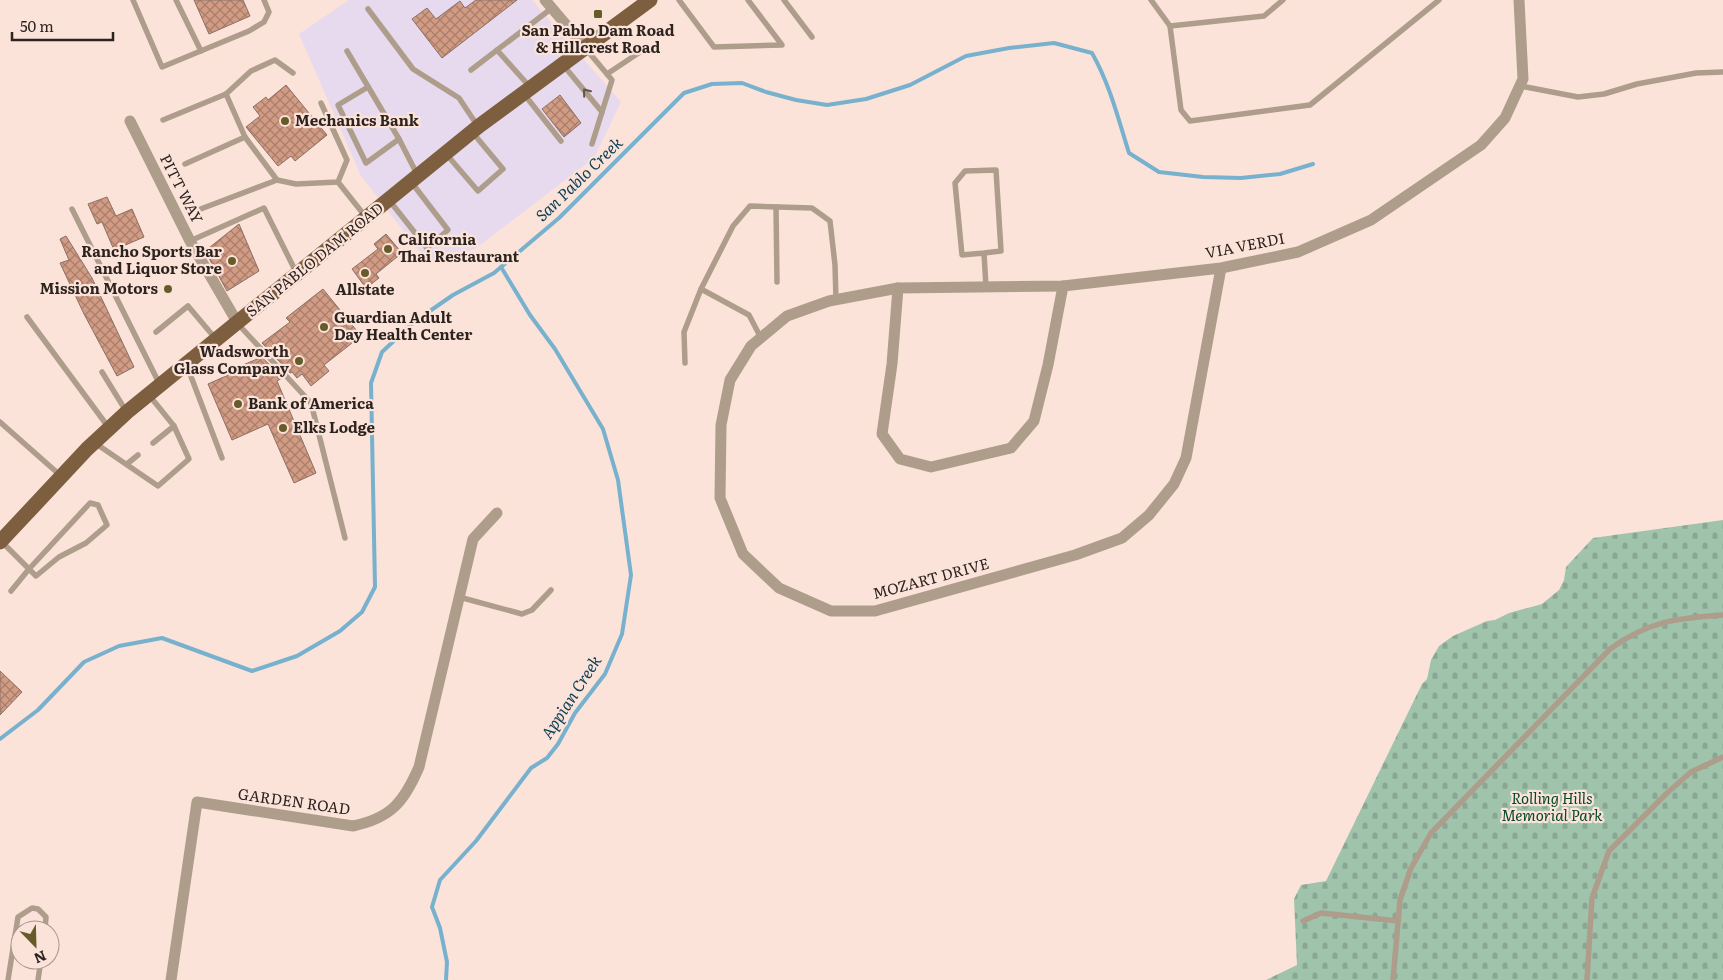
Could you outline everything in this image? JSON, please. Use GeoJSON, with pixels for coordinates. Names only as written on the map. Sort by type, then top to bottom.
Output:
{"type":"FeatureCollection","features":[{"type":"Feature","properties":{"kind":"main road","name":"SAN PABLO DAM ROAD"},"geometry":{"type":"LineString","coordinates":[[0,542],[93,442],[127,412],[475,129],[526,89],[650,0]]}},
{"type":"Feature","properties":{"kind":"street","name":"VIA VERDI"},"geometry":{"type":"LineString","coordinates":[[832,301],[898,288],[1063,286],[1221,268],[1298,252],[1371,220],[1480,145],[1505,118],[1524,80],[1519,0]]}},
{"type":"Feature","properties":{"kind":"street"},"geometry":{"type":"LineString","coordinates":[[549,4],[585,48]]}},
{"type":"Feature","properties":{"kind":"street","name":"PITT WAY"},"geometry":{"type":"LineString","coordinates":[[130,121],[190,241],[237,322]]}},
{"type":"Feature","properties":{"kind":"street","name":"MOZART DRIVE"},"geometry":{"type":"LineString","coordinates":[[832,301],[787,316],[751,346],[730,380],[722,425],[720,498],[743,554],[779,588],[831,611],[875,611],[1084,551],[1122,538],[1150,515],[1174,484],[1186,458],[1221,268]]}},
{"type":"Feature","properties":{"kind":"street"},"geometry":{"type":"LineString","coordinates":[[898,288],[892,364],[882,434],[900,459],[931,467],[1010,448],[1034,421],[1048,365],[1063,286]]}},
{"type":"Feature","properties":{"kind":"street","name":"GARDEN ROAD"},"geometry":{"type":"LineString","coordinates":[[171,980],[197,802],[353,826],[372,822],[388,813],[402,800],[419,767],[473,539],[497,513]]}},
{"type":"Feature","properties":{"kind":"lane"},"geometry":{"type":"LineString","coordinates":[[132,0],[162,67],[264,22],[268,12],[264,0]]}},
{"type":"Feature","properties":{"kind":"lane"},"geometry":{"type":"LineString","coordinates":[[176,0],[201,51]]}},
{"type":"Feature","properties":{"kind":"lane"},"geometry":{"type":"LineString","coordinates":[[679,0],[714,47],[782,45],[748,0]]}},
{"type":"Feature","properties":{"kind":"lane"},"geometry":{"type":"LineString","coordinates":[[784,0],[812,37]]}},
{"type":"Feature","properties":{"kind":"lane"},"geometry":{"type":"LineString","coordinates":[[1151,0],[1170,26],[1181,110],[1190,120],[1310,105],[1439,0]]}},
{"type":"Feature","properties":{"kind":"lane"},"geometry":{"type":"LineString","coordinates":[[1170,26],[1264,16],[1283,0]]}},
{"type":"Feature","properties":{"kind":"lane"},"geometry":{"type":"LineString","coordinates":[[471,70],[498,50],[549,4]]}},
{"type":"Feature","properties":{"kind":"lane"},"geometry":{"type":"LineString","coordinates":[[368,9],[413,68],[459,98],[475,129],[503,169],[478,191],[446,153]]}},
{"type":"Feature","properties":{"kind":"lane"},"geometry":{"type":"LineString","coordinates":[[585,48],[612,80],[592,144]]}},
{"type":"Feature","properties":{"kind":"lane"},"geometry":{"type":"LineString","coordinates":[[498,50],[561,141]]}},
{"type":"Feature","properties":{"kind":"lane"},"geometry":{"type":"LineString","coordinates":[[607,74],[643,50]]}},
{"type":"Feature","properties":{"kind":"lane"},"geometry":{"type":"LineString","coordinates":[[347,51],[399,139],[414,179],[448,230],[427,248],[389,200]]}},
{"type":"Feature","properties":{"kind":"lane"},"geometry":{"type":"LineString","coordinates":[[163,120],[226,94],[251,71],[275,60],[293,73]]}},
{"type":"Feature","properties":{"kind":"lane"},"geometry":{"type":"LineString","coordinates":[[562,64],[602,112]]}},
{"type":"Feature","properties":{"kind":"lane"},"geometry":{"type":"LineString","coordinates":[[1521,86],[1578,97],[1604,94],[1637,84],[1696,72],[1723,72]]}},
{"type":"Feature","properties":{"kind":"lane"},"geometry":{"type":"LineString","coordinates":[[368,87],[338,105],[366,163],[399,139]]}},
{"type":"Feature","properties":{"kind":"lane"},"geometry":{"type":"LineString","coordinates":[[226,94],[245,137],[277,180]]}},
{"type":"Feature","properties":{"kind":"lane"},"geometry":{"type":"LineString","coordinates":[[321,103],[347,160],[338,182]]}},
{"type":"Feature","properties":{"kind":"lane"},"geometry":{"type":"LineString","coordinates":[[185,164],[245,137]]}},
{"type":"Feature","properties":{"kind":"lane"},"geometry":{"type":"LineString","coordinates":[[996,170],[1001,251],[984,253],[962,255],[955,183],[965,171],[996,170]]}},
{"type":"Feature","properties":{"kind":"lane"},"geometry":{"type":"LineString","coordinates":[[198,210],[277,180],[296,184],[338,182]]}},
{"type":"Feature","properties":{"kind":"lane"},"geometry":{"type":"LineString","coordinates":[[338,182],[366,218]]}},
{"type":"Feature","properties":{"kind":"lane"},"geometry":{"type":"LineString","coordinates":[[685,363],[684,332],[701,289],[733,226],[750,206],[812,208],[830,222],[835,265],[832,301]]}},
{"type":"Feature","properties":{"kind":"lane"},"geometry":{"type":"LineString","coordinates":[[776,207],[777,282]]}},
{"type":"Feature","properties":{"kind":"lane"},"geometry":{"type":"LineString","coordinates":[[190,241],[264,208],[297,274]]}},
{"type":"Feature","properties":{"kind":"lane"},"geometry":{"type":"LineString","coordinates":[[72,209],[154,390],[174,426],[189,459],[158,486],[93,442]]}},
{"type":"Feature","properties":{"kind":"lane"},"geometry":{"type":"LineString","coordinates":[[984,253],[986,287]]}},
{"type":"Feature","properties":{"kind":"lane"},"geometry":{"type":"LineString","coordinates":[[701,289],[749,315],[761,338]]}},
{"type":"Feature","properties":{"kind":"lane"},"geometry":{"type":"LineString","coordinates":[[156,332],[188,306],[217,340]]}},
{"type":"Feature","properties":{"kind":"lane"},"geometry":{"type":"LineString","coordinates":[[27,317],[109,428]]}},
{"type":"Feature","properties":{"kind":"lane"},"geometry":{"type":"LineString","coordinates":[[237,322],[311,403],[345,538]]}},
{"type":"Feature","properties":{"kind":"lane"},"geometry":{"type":"LineString","coordinates":[[186,364],[222,458]]}},
{"type":"Feature","properties":{"kind":"lane"},"geometry":{"type":"LineString","coordinates":[[102,372],[127,412]]}},
{"type":"Feature","properties":{"kind":"lane"},"geometry":{"type":"LineString","coordinates":[[0,422],[61,476]]}},
{"type":"Feature","properties":{"kind":"lane"},"geometry":{"type":"LineString","coordinates":[[153,443],[174,426]]}},
{"type":"Feature","properties":{"kind":"lane"},"geometry":{"type":"LineString","coordinates":[[127,464],[138,455]]}},
{"type":"Feature","properties":{"kind":"lane"},"geometry":{"type":"LineString","coordinates":[[0,542],[29,569],[36,576],[59,557],[86,544],[107,525],[98,505],[90,503],[29,569],[11,591]]}},
{"type":"Feature","properties":{"kind":"lane"},"geometry":{"type":"LineString","coordinates":[[459,597],[522,614],[530,612],[552,590]]}},
{"type":"Feature","properties":{"kind":"lane"},"geometry":{"type":"LineString","coordinates":[[1393,980],[1400,900],[1411,868],[1431,833],[1610,649],[1628,635],[1657,623],[1723,615]]}},
{"type":"Feature","properties":{"kind":"lane"},"geometry":{"type":"LineString","coordinates":[[1587,980],[1592,898],[1609,851],[1667,792],[1691,772],[1723,757]]}},
{"type":"Feature","properties":{"kind":"lane"},"geometry":{"type":"LineString","coordinates":[[18,920],[18,917],[32,908],[38,909],[46,917],[46,920]]}},
{"type":"Feature","properties":{"kind":"lane"},"geometry":{"type":"LineString","coordinates":[[1303,921],[1321,913],[1398,921]]}},
{"type":"Feature","properties":{"kind":"lane"},"geometry":{"type":"LineString","coordinates":[[8,980],[10,967]]}},
{"type":"Feature","properties":{"kind":"shaded area"},"geometry":{"type":"Polygon","coordinates":[[[349,0],[532,0],[621,102],[594,158],[475,249],[429,264],[361,176],[299,34],[349,0]]]}},
{"type":"Feature","properties":{"kind":"green space","name":"Rolling Hills Memorial Park"},"geometry":{"type":"Polygon","coordinates":[[[1723,520],[1723,980],[1266,980],[1297,965],[1294,899],[1301,885],[1326,881],[1422,684],[1427,679],[1431,660],[1439,646],[1453,636],[1487,621],[1542,604],[1559,590],[1564,580],[1566,567],[1593,538],[1723,520]]]}},
{"type":"Feature","properties":{"kind":"building"},"geometry":{"type":"Polygon","coordinates":[[[194,0],[243,0],[250,16],[209,34],[194,0]]]}},
{"type":"Feature","properties":{"kind":"building"},"geometry":{"type":"Polygon","coordinates":[[[476,0],[517,0],[442,58],[412,19],[427,8],[436,19],[460,1],[465,8],[476,0]]]}},
{"type":"Feature","properties":{"kind":"building","name":"Mechanics Bank"},"geometry":{"type":"Polygon","coordinates":[[[286,85],[327,135],[295,161],[291,156],[278,166],[246,127],[260,116],[253,107],[266,97],[268,100],[286,85]]]}},
{"type":"Feature","properties":{"kind":"building"},"geometry":{"type":"Polygon","coordinates":[[[560,95],[581,123],[564,137],[542,109],[560,95]]]}},
{"type":"Feature","properties":{"kind":"building"},"geometry":{"type":"Polygon","coordinates":[[[107,197],[116,216],[132,209],[144,237],[114,250],[102,222],[97,224],[88,204],[107,197]]]}},
{"type":"Feature","properties":{"kind":"building","name":"Rancho Sports Bar and Liquor Store"},"geometry":{"type":"Polygon","coordinates":[[[239,224],[259,271],[227,291],[205,251],[239,224]]]}},
{"type":"Feature","properties":{"kind":"building"},"geometry":{"type":"Polygon","coordinates":[[[386,234],[402,253],[376,274],[379,278],[366,288],[352,269],[378,249],[374,244],[386,234]]]}},
{"type":"Feature","properties":{"kind":"building"},"geometry":{"type":"Polygon","coordinates":[[[66,236],[92,278],[134,367],[117,376],[84,314],[60,263],[69,260],[60,239],[66,236]]]}},
{"type":"Feature","properties":{"kind":"building"},"geometry":{"type":"Polygon","coordinates":[[[323,289],[361,336],[324,365],[329,371],[311,386],[302,374],[297,378],[292,372],[290,373],[262,343],[290,322],[286,318],[323,289]]]}},
{"type":"Feature","properties":{"kind":"building"},"geometry":{"type":"Polygon","coordinates":[[[262,357],[282,378],[277,381],[316,473],[294,483],[268,424],[232,440],[208,384],[244,368],[243,365],[262,357]]]}},
{"type":"Feature","properties":{"kind":"building"},"geometry":{"type":"Polygon","coordinates":[[[0,671],[22,692],[0,715],[0,671]]]}},
{"type":"Feature","properties":{"kind":"waterway","name":"San Pablo Creek"},"geometry":{"type":"LineString","coordinates":[[0,739],[38,710],[84,662],[119,646],[162,638],[252,671],[297,656],[340,631],[362,612],[375,587],[371,383],[382,352],[414,322],[453,295],[494,273],[559,218],[684,93],[712,84],[742,83],[796,100],[827,105],[866,99],[910,85],[966,56],[1009,48],[1054,43],[1092,53],[1109,89],[1129,153],[1159,172],[1203,177],[1241,178],[1280,174],[1313,164]]}},
{"type":"Feature","properties":{"kind":"waterway","name":"Appian Creek"},"geometry":{"type":"LineString","coordinates":[[446,980],[447,962],[440,928],[432,907],[440,880],[476,841],[531,768],[547,758],[558,744],[575,713],[605,674],[622,634],[631,575],[618,480],[603,429],[555,349],[530,315],[501,267]]}},
{"type":"Feature","properties":{"kind":"place","name":"San Pablo Dam Road & Hillcrest Road"},"geometry":{"type":"Point","coordinates":[598,14]}},
{"type":"Feature","properties":{"kind":"place","name":"Mechanics Bank"},"geometry":{"type":"Point","coordinates":[285,121]}},
{"type":"Feature","properties":{"kind":"place","name":"California Thai Restaurant"},"geometry":{"type":"Point","coordinates":[388,249]}},
{"type":"Feature","properties":{"kind":"place","name":"Rancho Sports Bar and Liquor Store"},"geometry":{"type":"Point","coordinates":[232,261]}},
{"type":"Feature","properties":{"kind":"place","name":"Allstate"},"geometry":{"type":"Point","coordinates":[365,273]}},
{"type":"Feature","properties":{"kind":"place","name":"Mission Motors"},"geometry":{"type":"Point","coordinates":[168,289]}},
{"type":"Feature","properties":{"kind":"place","name":"Guardian Adult Day Health Center"},"geometry":{"type":"Point","coordinates":[324,327]}},
{"type":"Feature","properties":{"kind":"place","name":"Wadsworth Glass Company"},"geometry":{"type":"Point","coordinates":[299,361]}},
{"type":"Feature","properties":{"kind":"place","name":"Bank of America"},"geometry":{"type":"Point","coordinates":[238,404]}},
{"type":"Feature","properties":{"kind":"place","name":"Elks Lodge"},"geometry":{"type":"Point","coordinates":[283,428]}}]}
